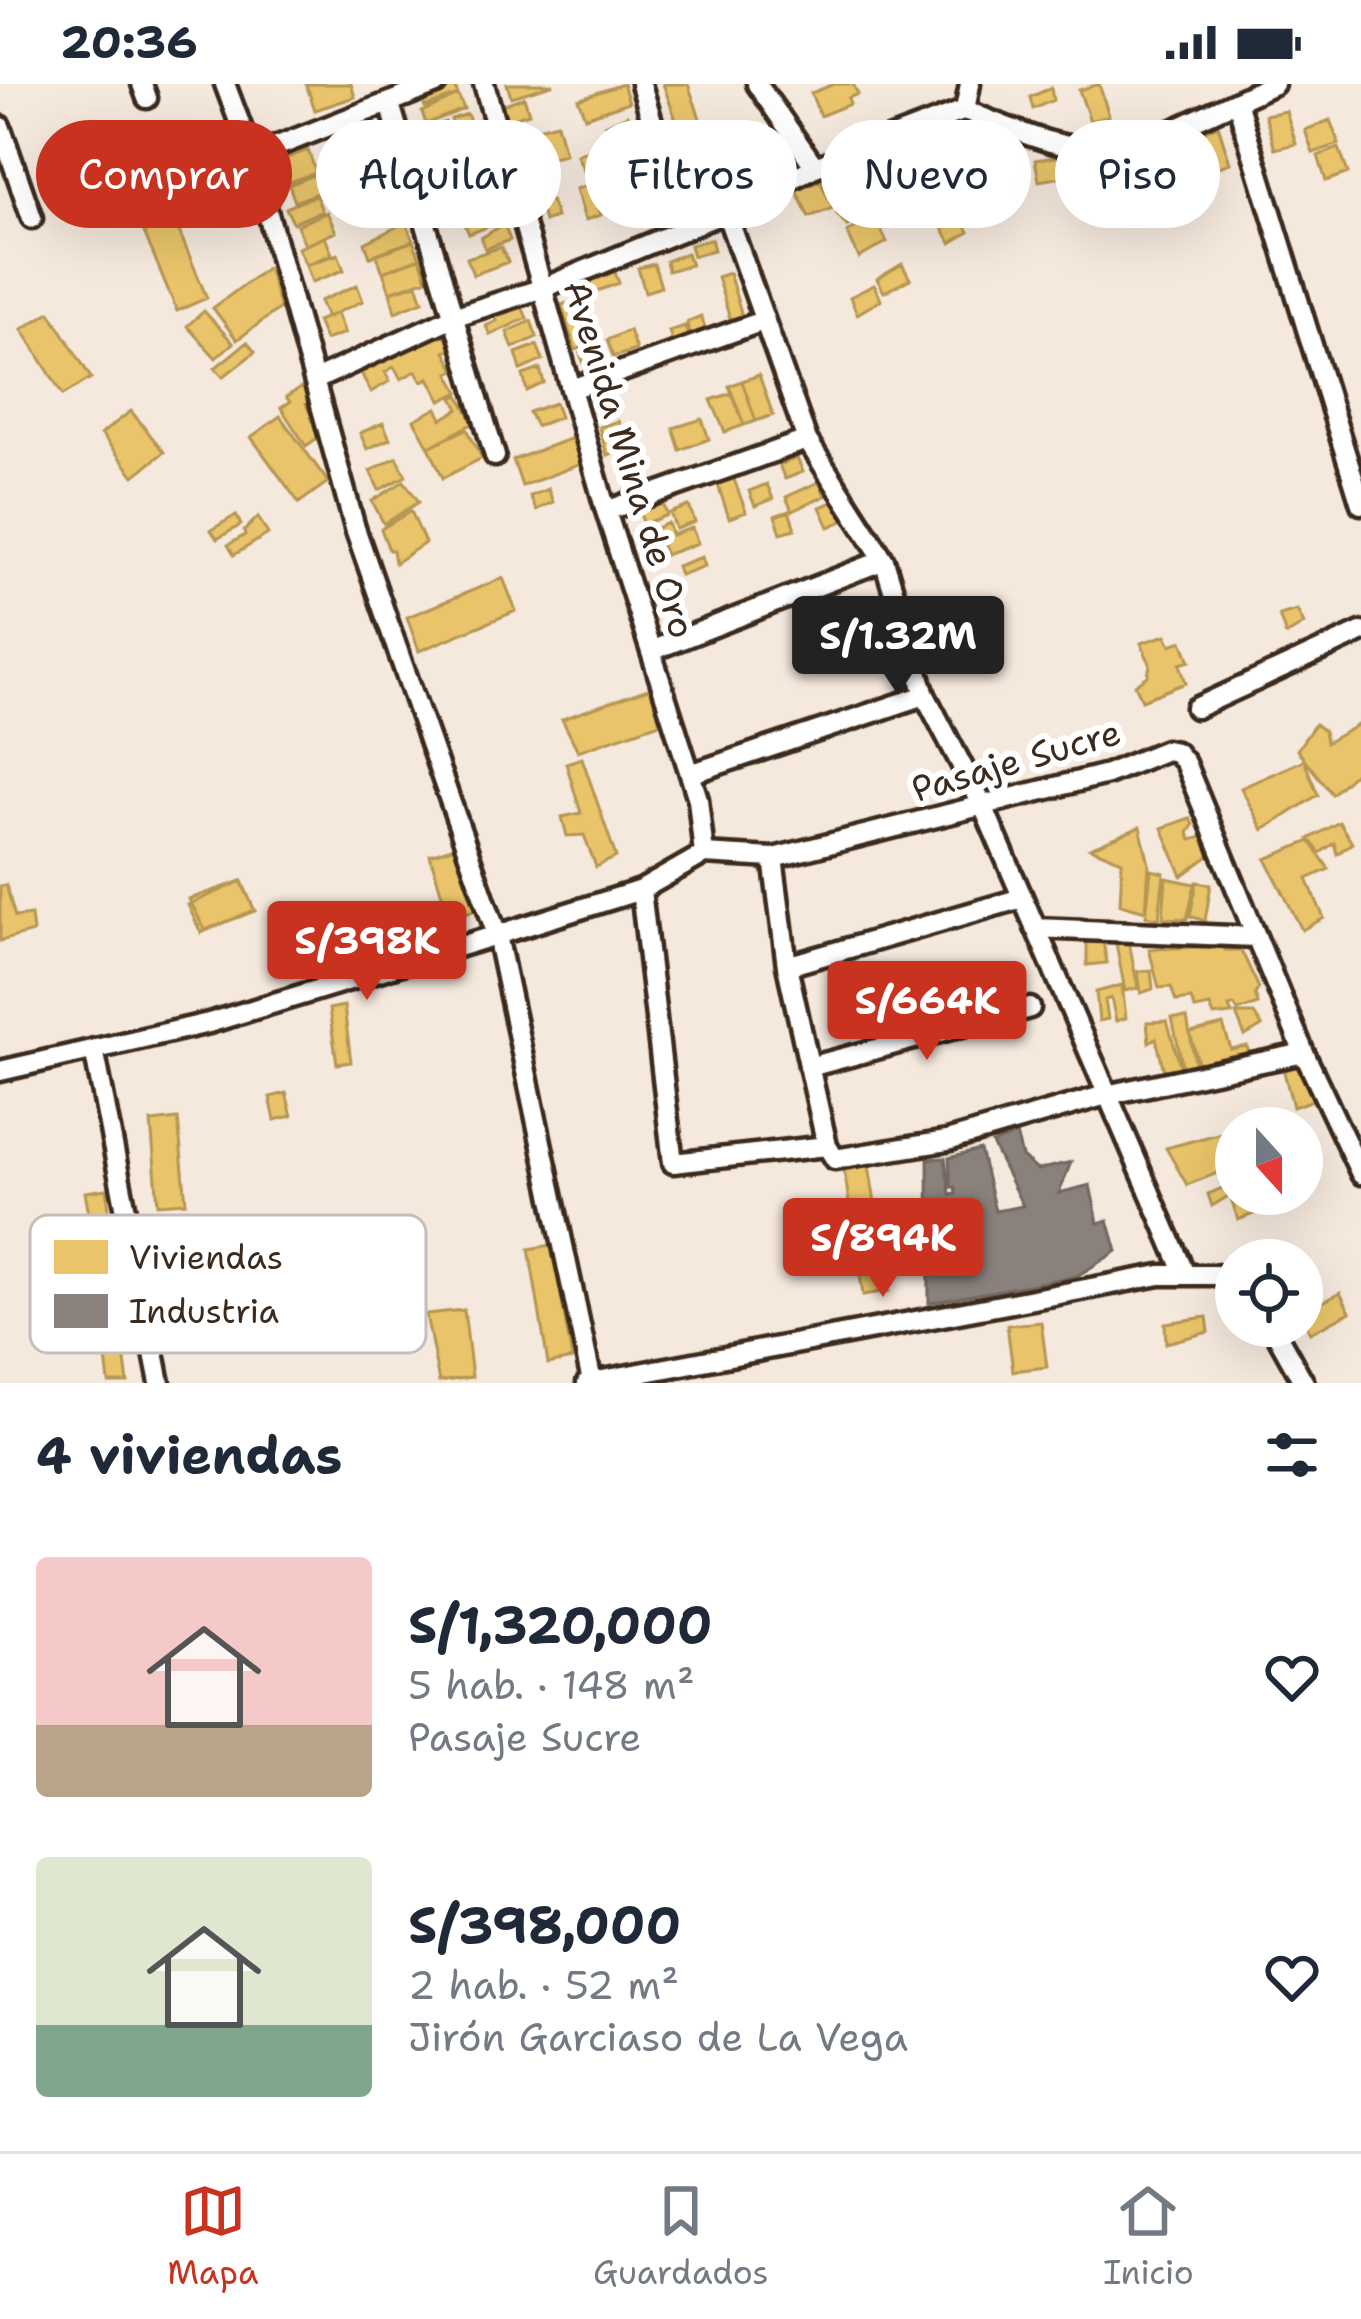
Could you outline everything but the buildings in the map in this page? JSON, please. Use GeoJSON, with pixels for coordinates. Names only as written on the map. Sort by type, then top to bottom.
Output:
{"type":"FeatureCollection","features":[{"type":"Feature","properties":{"kind":"street"},"geometry":{"type":"LineString","coordinates":[[225,84],[238,120]]}},
{"type":"Feature","properties":{"kind":"street"},"geometry":{"type":"LineString","coordinates":[[292,141],[436,84]]}},
{"type":"Feature","properties":{"kind":"street","name":"Avenida Mina de Oro"},"geometry":{"type":"LineString","coordinates":[[484,84],[606,511],[690,774],[704,854]]}},
{"type":"Feature","properties":{"kind":"street"},"geometry":{"type":"LineString","coordinates":[[641,84],[684,230]]}},
{"type":"Feature","properties":{"kind":"street"},"geometry":{"type":"LineString","coordinates":[[757,84],[814,167]]}},
{"type":"Feature","properties":{"kind":"street"},"geometry":{"type":"LineString","coordinates":[[965,110],[970,84]]}},
{"type":"Feature","properties":{"kind":"street"},"geometry":{"type":"LineString","coordinates":[[797,176],[965,110],[1049,144],[1111,151],[1134,148],[1274,84]]}},
{"type":"Feature","properties":{"kind":"street"},"geometry":{"type":"LineString","coordinates":[[1237,103],[1361,504]]}},
{"type":"Feature","properties":{"kind":"street"},"geometry":{"type":"LineString","coordinates":[[390,104],[495,456]]}},
{"type":"Feature","properties":{"kind":"street"},"geometry":{"type":"LineString","coordinates":[[0,126],[32,218]]}},
{"type":"Feature","properties":{"kind":"street"},"geometry":{"type":"LineString","coordinates":[[272,228],[355,528],[497,935],[589,1383],[1160,1275],[1215,1275]]}},
{"type":"Feature","properties":{"kind":"street"},"geometry":{"type":"LineString","coordinates":[[315,380],[453,317],[544,288],[689,228]]}},
{"type":"Feature","properties":{"kind":"street"},"geometry":{"type":"LineString","coordinates":[[731,228],[807,440],[884,560],[926,695],[983,806],[1185,1274]]}},
{"type":"Feature","properties":{"kind":"street"},"geometry":{"type":"LineString","coordinates":[[572,389],[763,321]]}},
{"type":"Feature","properties":{"kind":"street"},"geometry":{"type":"LineString","coordinates":[[606,511],[807,440]]}},
{"type":"Feature","properties":{"kind":"street"},"geometry":{"type":"LineString","coordinates":[[653,650],[884,560]]}},
{"type":"Feature","properties":{"kind":"street"},"geometry":{"type":"LineString","coordinates":[[1196,708],[1361,632]]}},
{"type":"Feature","properties":{"kind":"street"},"geometry":{"type":"LineString","coordinates":[[690,774],[926,695]]}},
{"type":"Feature","properties":{"kind":"street","name":"Pasaje Sucre"},"geometry":{"type":"LineString","coordinates":[[704,854],[773,858],[1107,774],[1166,750],[1176,752],[1185,763],[1304,1053],[1361,1174]]}},
{"type":"Feature","properties":{"kind":"street"},"geometry":{"type":"LineString","coordinates":[[0,1071],[209,1023],[497,935],[640,890],[704,854]]}},
{"type":"Feature","properties":{"kind":"street"},"geometry":{"type":"LineString","coordinates":[[773,858],[787,966],[827,1147],[835,1159],[947,1141],[1106,1095],[1304,1053]]}},
{"type":"Feature","properties":{"kind":"street"},"geometry":{"type":"LineString","coordinates":[[640,890],[673,1163],[827,1147]]}},
{"type":"Feature","properties":{"kind":"street"},"geometry":{"type":"LineString","coordinates":[[787,966],[1022,898]]}},
{"type":"Feature","properties":{"kind":"street"},"geometry":{"type":"LineString","coordinates":[[1035,928],[1256,937]]}},
{"type":"Feature","properties":{"kind":"street"},"geometry":{"type":"LineString","coordinates":[[809,1066],[1030,1008]]}},
{"type":"Feature","properties":{"kind":"street"},"geometry":{"type":"LineString","coordinates":[[94,1049],[127,1215]]}},
{"type":"Feature","properties":{"kind":"street"},"geometry":{"type":"LineString","coordinates":[[1283,1347],[1304,1383]]}},
{"type":"Feature","properties":{"kind":"street"},"geometry":{"type":"LineString","coordinates":[[154,1353],[160,1383]]}}]}
